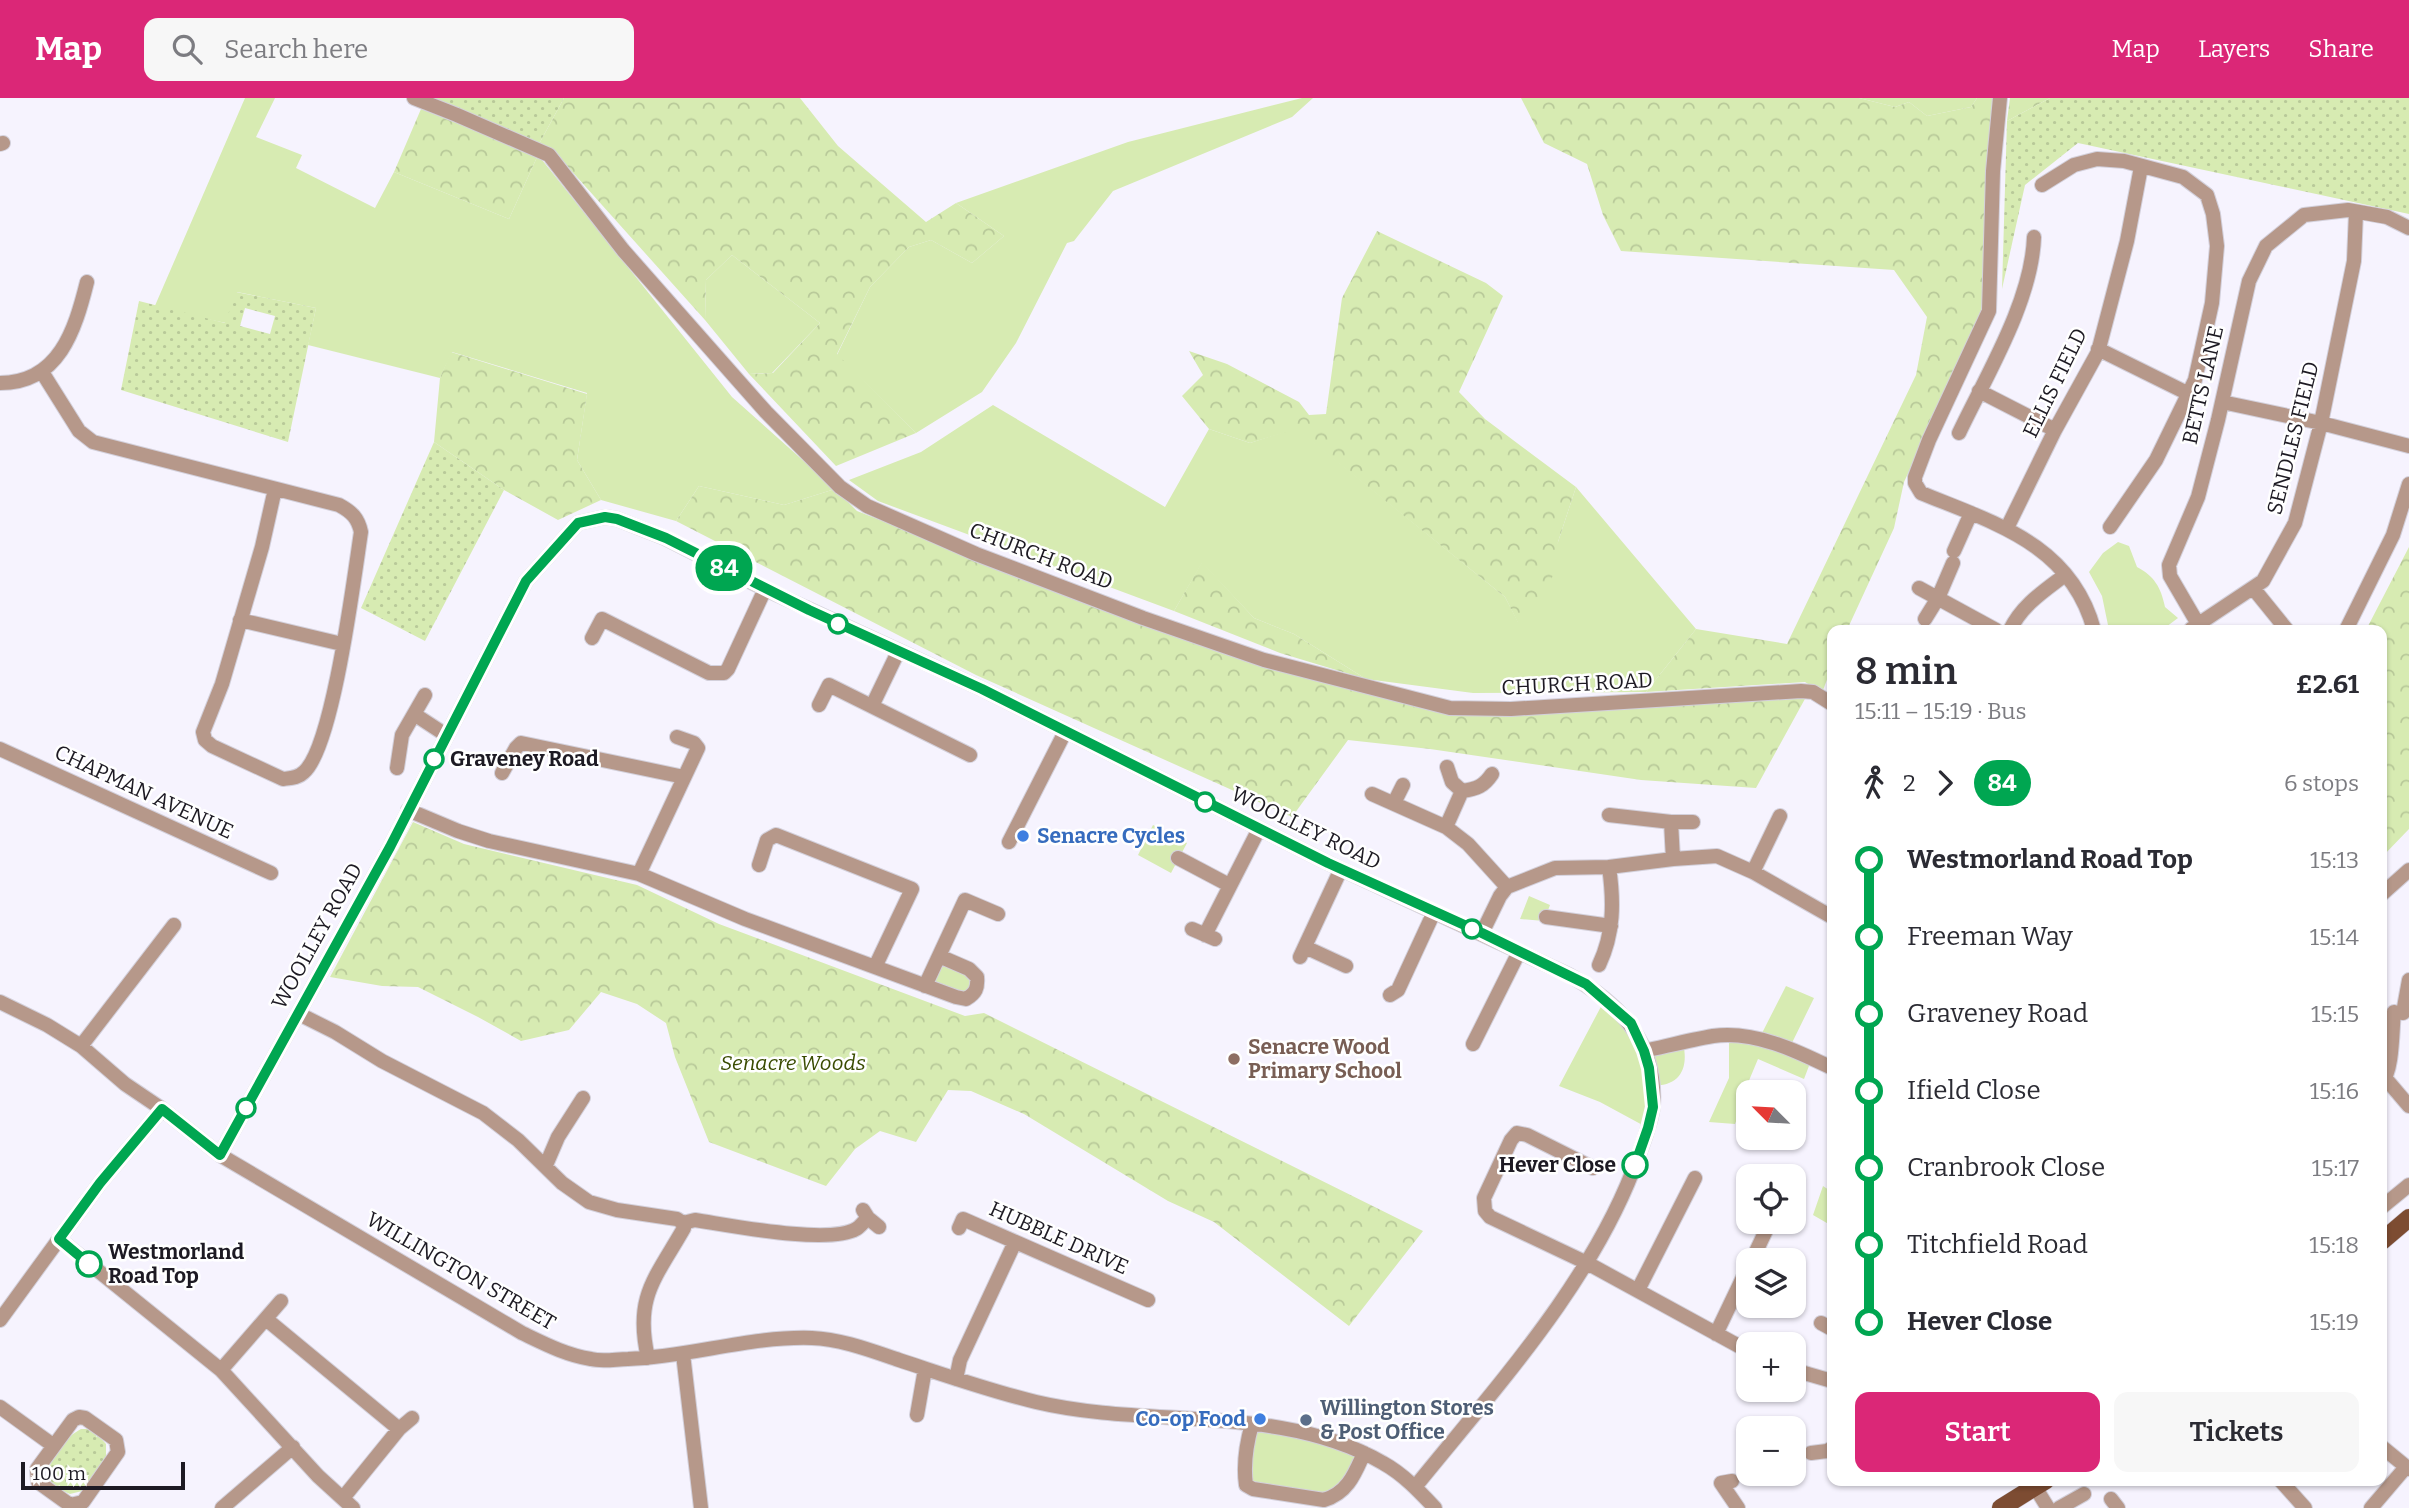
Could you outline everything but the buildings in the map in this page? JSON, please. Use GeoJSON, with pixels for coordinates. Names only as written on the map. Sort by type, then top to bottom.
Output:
{"type":"FeatureCollection","features":[{"type":"Feature","properties":{"kind":"main road"},"geometry":{"type":"LineString","coordinates":[[2387,1237],[2408,1222]]}},
{"type":"Feature","properties":{"kind":"main road"},"geometry":{"type":"LineString","coordinates":[[2001,1508],[2037,1486]]}},
{"type":"Feature","properties":{"kind":"street","name":"CHURCH ROAD"},"geometry":{"type":"LineString","coordinates":[[414,98],[550,155],[623,250],[766,412],[840,487],[867,506],[976,554],[1143,618],[1264,660],[1450,708],[1511,709],[1801,691],[1813,692],[1827,701]]}},
{"type":"Feature","properties":{"kind":"street"},"geometry":{"type":"LineString","coordinates":[[2000,98],[1993,171],[1989,311],[1929,440],[1915,483],[1922,493],[2007,528],[2044,551],[2065,575],[2089,611],[2093,625]]}},
{"type":"Feature","properties":{"kind":"street"},"geometry":{"type":"LineString","coordinates":[[2042,185],[2074,165],[2097,159],[2124,162],[2183,177],[2207,195],[2213,214],[2217,246],[2212,303],[2195,380],[2155,460],[2110,527]]}},
{"type":"Feature","properties":{"kind":"street","name":"ELLIS FIELD"},"geometry":{"type":"LineString","coordinates":[[2007,528],[2098,349],[2116,292],[2141,167]]}},
{"type":"Feature","properties":{"kind":"street","name":"BETTS LANE"},"geometry":{"type":"LineString","coordinates":[[2202,625],[2170,576],[2169,565],[2198,496],[2249,281],[2266,246],[2304,215],[2348,210],[2386,217],[2409,228]]}},
{"type":"Feature","properties":{"kind":"street","name":"SENDLES FIELD"},"geometry":{"type":"LineString","coordinates":[[2204,625],[2263,581],[2295,523],[2321,423],[2354,261],[2356,212]]}},
{"type":"Feature","properties":{"kind":"street"},"geometry":{"type":"LineString","coordinates":[[1959,433],[2020,302],[2034,250],[2034,237]]}},
{"type":"Feature","properties":{"kind":"street"},"geometry":{"type":"LineString","coordinates":[[0,383],[42,372],[62,350],[79,315],[88,282]]}},
{"type":"Feature","properties":{"kind":"street"},"geometry":{"type":"LineString","coordinates":[[2098,349],[2189,394]]}},
{"type":"Feature","properties":{"kind":"street"},"geometry":{"type":"LineString","coordinates":[[42,372],[79,431],[93,442],[339,505],[359,521],[361,532],[325,730],[305,772],[295,778],[283,779],[219,750],[205,740],[203,732],[222,684],[262,547],[275,489]]}},
{"type":"Feature","properties":{"kind":"street"},"geometry":{"type":"LineString","coordinates":[[1979,391],[2055,430]]}},
{"type":"Feature","properties":{"kind":"street"},"geometry":{"type":"LineString","coordinates":[[2222,402],[2321,423],[2409,446]]}},
{"type":"Feature","properties":{"kind":"street"},"geometry":{"type":"LineString","coordinates":[[2348,625],[2393,535],[2409,484]]}},
{"type":"Feature","properties":{"kind":"street"},"geometry":{"type":"LineString","coordinates":[[1925,619],[1938,598],[1971,513]]}},
{"type":"Feature","properties":{"kind":"street","name":"WOOLLEY ROAD"},"geometry":{"type":"LineString","coordinates":[[220,1155],[390,847],[526,581],[578,523],[605,517],[617,519],[666,538],[765,589],[982,689],[1341,869],[1569,975],[1605,999],[1631,1023],[1644,1051],[1652,1086],[1653,1107],[1628,1184],[1587,1263],[1519,1360],[1415,1487]]}},
{"type":"Feature","properties":{"kind":"street"},"geometry":{"type":"LineString","coordinates":[[2012,625],[2017,615],[2027,605],[2065,575]]}},
{"type":"Feature","properties":{"kind":"street"},"geometry":{"type":"LineString","coordinates":[[1919,588],[1987,625]]}},
{"type":"Feature","properties":{"kind":"street"},"geometry":{"type":"LineString","coordinates":[[2253,588],[2283,625]]}},
{"type":"Feature","properties":{"kind":"street"},"geometry":{"type":"LineString","coordinates":[[592,638],[602,619],[709,673],[724,673],[765,589]]}},
{"type":"Feature","properties":{"kind":"street"},"geometry":{"type":"LineString","coordinates":[[240,620],[342,644]]}},
{"type":"Feature","properties":{"kind":"street"},"geometry":{"type":"LineString","coordinates":[[872,706],[898,652]]}},
{"type":"Feature","properties":{"kind":"street"},"geometry":{"type":"LineString","coordinates":[[819,705],[829,685],[970,755]]}},
{"type":"Feature","properties":{"kind":"street"},"geometry":{"type":"LineString","coordinates":[[397,768],[402,735],[425,695]]}},
{"type":"Feature","properties":{"kind":"street"},"geometry":{"type":"LineString","coordinates":[[414,713],[446,735]]}},
{"type":"Feature","properties":{"kind":"street"},"geometry":{"type":"LineString","coordinates":[[1009,842],[1065,732]]}},
{"type":"Feature","properties":{"kind":"street"},"geometry":{"type":"LineString","coordinates":[[639,874],[698,748],[694,743],[677,737]]}},
{"type":"Feature","properties":{"kind":"street"},"geometry":{"type":"LineString","coordinates":[[502,773],[521,743],[684,777]]}},
{"type":"Feature","properties":{"kind":"street","name":"CHAPMAN AVENUE"},"geometry":{"type":"LineString","coordinates":[[0,749],[271,873]]}},
{"type":"Feature","properties":{"kind":"street"},"geometry":{"type":"LineString","coordinates":[[1447,767],[1452,782],[1462,791],[1477,789],[1492,774]]}},
{"type":"Feature","properties":{"kind":"street"},"geometry":{"type":"LineString","coordinates":[[1394,803],[1403,785]]}},
{"type":"Feature","properties":{"kind":"street"},"geometry":{"type":"LineString","coordinates":[[1446,827],[1462,791]]}},
{"type":"Feature","properties":{"kind":"street"},"geometry":{"type":"LineString","coordinates":[[1372,794],[1446,827],[1468,844],[1507,887]]}},
{"type":"Feature","properties":{"kind":"street"},"geometry":{"type":"LineString","coordinates":[[408,810],[489,841],[639,874],[745,919],[925,986],[966,999],[974,994],[978,985],[977,977],[969,969],[939,956]]}},
{"type":"Feature","properties":{"kind":"street"},"geometry":{"type":"LineString","coordinates":[[1609,814],[1693,822]]}},
{"type":"Feature","properties":{"kind":"street"},"geometry":{"type":"LineString","coordinates":[[1753,872],[1780,816]]}},
{"type":"Feature","properties":{"kind":"street"},"geometry":{"type":"LineString","coordinates":[[1630,817],[1630,833]]}},
{"type":"Feature","properties":{"kind":"street"},"geometry":{"type":"LineString","coordinates":[[1671,822],[1673,859]]}},
{"type":"Feature","properties":{"kind":"street"},"geometry":{"type":"LineString","coordinates":[[1204,934],[1259,829]]}},
{"type":"Feature","properties":{"kind":"street"},"geometry":{"type":"LineString","coordinates":[[759,865],[767,840],[776,835],[912,889],[875,967]]}},
{"type":"Feature","properties":{"kind":"street"},"geometry":{"type":"LineString","coordinates":[[1482,933],[1507,887],[1555,868],[1609,867],[1717,856],[1753,872],[1827,914]]}},
{"type":"Feature","properties":{"kind":"street"},"geometry":{"type":"LineString","coordinates":[[1178,858],[1230,886]]}},
{"type":"Feature","properties":{"kind":"street"},"geometry":{"type":"LineString","coordinates":[[1599,965],[1607,948],[1611,926],[1613,899],[1609,867]]}},
{"type":"Feature","properties":{"kind":"street"},"geometry":{"type":"LineString","coordinates":[[1341,869],[1302,952],[1346,966]]}},
{"type":"Feature","properties":{"kind":"street"},"geometry":{"type":"LineString","coordinates":[[2387,890],[2409,870]]}},
{"type":"Feature","properties":{"kind":"street"},"geometry":{"type":"LineString","coordinates":[[925,986],[965,900],[998,914]]}},
{"type":"Feature","properties":{"kind":"street"},"geometry":{"type":"LineString","coordinates":[[1390,995],[1398,990],[1434,912]]}},
{"type":"Feature","properties":{"kind":"street"},"geometry":{"type":"LineString","coordinates":[[1546,917],[1611,926]]}},
{"type":"Feature","properties":{"kind":"street"},"geometry":{"type":"LineString","coordinates":[[81,1046],[174,925]]}},
{"type":"Feature","properties":{"kind":"street"},"geometry":{"type":"LineString","coordinates":[[1472,1044],[1519,952]]}},
{"type":"Feature","properties":{"kind":"street"},"geometry":{"type":"LineString","coordinates":[[2387,1065],[2397,1012],[2409,980]]}},
{"type":"Feature","properties":{"kind":"street","name":"WILLINGTON STREET"},"geometry":{"type":"LineString","coordinates":[[0,1002],[47,1024],[81,1046],[125,1084],[162,1109],[220,1155],[522,1333],[562,1352],[594,1360],[648,1358],[763,1339],[815,1338],[865,1349],[1003,1394],[1063,1408],[1252,1424],[1298,1431],[1364,1453],[1385,1464],[1415,1487],[1435,1508]]}},
{"type":"Feature","properties":{"kind":"street"},"geometry":{"type":"LineString","coordinates":[[299,1014],[483,1113],[589,1202],[617,1210],[677,1219],[683,1223],[695,1220],[812,1234],[837,1234],[856,1230],[870,1218]]}},
{"type":"Feature","properties":{"kind":"street"},"geometry":{"type":"LineString","coordinates":[[1644,1051],[1729,1035],[1759,1039],[1827,1066]]}},
{"type":"Feature","properties":{"kind":"street"},"geometry":{"type":"LineString","coordinates":[[2387,1084],[2409,1106]]}},
{"type":"Feature","properties":{"kind":"street"},"geometry":{"type":"LineString","coordinates":[[546,1165],[558,1137],[582,1098]]}},
{"type":"Feature","properties":{"kind":"street"},"geometry":{"type":"LineString","coordinates":[[0,1320],[100,1183],[162,1109]]}},
{"type":"Feature","properties":{"kind":"street"},"geometry":{"type":"LineString","coordinates":[[1593,1168],[1527,1135],[1517,1133],[1511,1140],[1484,1198],[1485,1211],[1490,1217],[1587,1263],[1736,1345]]}},
{"type":"Feature","properties":{"kind":"street"},"geometry":{"type":"LineString","coordinates":[[1638,1290],[1695,1178]]}},
{"type":"Feature","properties":{"kind":"street"},"geometry":{"type":"LineString","coordinates":[[2387,1203],[2409,1185]]}},
{"type":"Feature","properties":{"kind":"street","name":"HUBBLE DRIVE"},"geometry":{"type":"LineString","coordinates":[[959,1228],[963,1219],[1148,1300]]}},
{"type":"Feature","properties":{"kind":"street"},"geometry":{"type":"LineString","coordinates":[[648,1358],[642,1334],[646,1296],[684,1228],[683,1223]]}},
{"type":"Feature","properties":{"kind":"street"},"geometry":{"type":"LineString","coordinates":[[59,1239],[222,1370],[318,1476],[348,1503],[400,1429],[412,1418]]}},
{"type":"Feature","properties":{"kind":"street"},"geometry":{"type":"LineString","coordinates":[[956,1379],[960,1360],[1015,1242]]}},
{"type":"Feature","properties":{"kind":"street"},"geometry":{"type":"LineString","coordinates":[[1716,1334],[1736,1292]]}},
{"type":"Feature","properties":{"kind":"street"},"geometry":{"type":"LineString","coordinates":[[222,1370],[281,1301]]}},
{"type":"Feature","properties":{"kind":"street"},"geometry":{"type":"LineString","coordinates":[[266,1319],[400,1429]]}},
{"type":"Feature","properties":{"kind":"street"},"geometry":{"type":"LineString","coordinates":[[683,1354],[701,1508]]}},
{"type":"Feature","properties":{"kind":"street"},"geometry":{"type":"LineString","coordinates":[[917,1415],[925,1369]]}},
{"type":"Feature","properties":{"kind":"street"},"geometry":{"type":"LineString","coordinates":[[1806,1373],[1827,1380]]}},
{"type":"Feature","properties":{"kind":"street"},"geometry":{"type":"LineString","coordinates":[[0,1407],[54,1446]]}},
{"type":"Feature","properties":{"kind":"street"},"geometry":{"type":"LineString","coordinates":[[79,1417],[85,1418],[116,1440],[118,1452],[83,1502],[70,1505],[38,1482],[37,1469],[54,1446],[73,1420],[79,1417]]}},
{"type":"Feature","properties":{"kind":"street"},"geometry":{"type":"LineString","coordinates":[[1252,1424],[1245,1446],[1245,1476],[1246,1485],[1253,1489],[1324,1500],[1335,1497],[1351,1482],[1364,1453]]}},
{"type":"Feature","properties":{"kind":"street"},"geometry":{"type":"LineString","coordinates":[[233,1505],[293,1447]]}},
{"type":"Feature","properties":{"kind":"street"},"geometry":{"type":"LineString","coordinates":[[1811,1453],[1827,1451]]}},
{"type":"Feature","properties":{"kind":"street"},"geometry":{"type":"LineString","coordinates":[[2371,1508],[2408,1468],[2387,1451]]}},
{"type":"Feature","properties":{"kind":"street"},"geometry":{"type":"LineString","coordinates":[[1732,1481],[1721,1483],[1738,1508]]}},
{"type":"Feature","properties":{"kind":"street"},"geometry":{"type":"LineString","coordinates":[[2041,1486],[2049,1508]]}},
{"type":"Feature","properties":{"kind":"street"},"geometry":{"type":"LineString","coordinates":[[2285,1486],[2305,1508]]}},
{"type":"Feature","properties":{"kind":"street"},"geometry":{"type":"LineString","coordinates":[[2059,1508],[2084,1494]]}},
{"type":"Feature","properties":{"kind":"green space"},"geometry":{"type":"Polygon","coordinates":[[[245,98],[275,98],[256,137],[302,155],[296,168],[375,208],[394,172],[509,219],[538,155],[732,397],[835,489],[784,505],[699,486],[676,521],[601,500],[577,460],[587,393],[452,352],[440,378],[308,345],[316,308],[237,292],[226,323],[154,308],[245,98]]]}},
{"type":"Feature","properties":{"kind":"green space"},"geometry":{"type":"Polygon","coordinates":[[[433,98],[564,98],[539,144],[433,98]]]}},
{"type":"Feature","properties":{"kind":"green space"},"geometry":{"type":"Polygon","coordinates":[[[564,98],[800,98],[838,146],[926,222],[956,203],[1004,236],[972,263],[931,240],[909,247],[870,287],[837,354],[916,433],[836,466],[749,374],[773,373],[820,323],[732,255],[706,280],[705,320],[559,157],[539,144],[564,98]]]}},
{"type":"Feature","properties":{"kind":"green space"},"geometry":{"type":"Polygon","coordinates":[[[1302,98],[1313,98],[1292,117],[1113,191],[1074,241],[1067,243],[1016,343],[982,392],[916,433],[837,355],[870,287],[909,247],[931,240],[972,263],[1004,236],[956,203],[1128,142],[1302,98]]]}},
{"type":"Feature","properties":{"kind":"green space"},"geometry":{"type":"Polygon","coordinates":[[[1521,98],[1859,98],[1895,107],[1909,102],[1927,116],[1971,107],[1977,98],[1992,98],[1985,308],[1904,482],[1894,528],[1849,625],[1827,625],[1827,680],[1822,693],[1805,682],[1646,692],[1696,629],[1787,644],[1916,375],[1927,317],[1894,270],[1621,251],[1603,215],[1587,164],[1544,143],[1521,98]]]}},
{"type":"Feature","properties":{"kind":"green space"},"geometry":{"type":"Polygon","coordinates":[[[1859,98],[1977,98],[1971,107],[1927,116],[1909,102],[1895,107],[1859,98]]]}},
{"type":"Feature","properties":{"kind":"green space"},"geometry":{"type":"Polygon","coordinates":[[[2010,98],[2050,98],[2007,121],[2010,98]]]}},
{"type":"Feature","properties":{"kind":"green space"},"geometry":{"type":"Polygon","coordinates":[[[2050,98],[2409,98],[2409,214],[2078,143],[2025,185],[2002,289],[2007,121],[2050,98]]]}},
{"type":"Feature","properties":{"kind":"green space"},"geometry":{"type":"Polygon","coordinates":[[[421,109],[538,155],[509,219],[394,172],[421,109]]]}},
{"type":"Feature","properties":{"kind":"green space"},"geometry":{"type":"Polygon","coordinates":[[[1377,231],[1486,283],[1503,296],[1459,392],[1485,419],[1576,487],[1558,542],[1553,575],[1542,604],[1518,623],[1505,597],[1296,429],[1250,443],[1209,429],[1182,396],[1203,375],[1189,351],[1227,364],[1299,402],[1309,415],[1326,414],[1342,298],[1377,231]]]}},
{"type":"Feature","properties":{"kind":"green space"},"geometry":{"type":"Polygon","coordinates":[[[732,255],[820,323],[772,373],[749,374],[705,320],[706,280],[732,255]]]}},
{"type":"Feature","properties":{"kind":"green space"},"geometry":{"type":"Polygon","coordinates":[[[236,292],[316,308],[288,442],[121,390],[139,301],[225,323],[236,292]],[[245,308],[240,326],[270,334],[275,316],[245,308]]]}},
{"type":"Feature","properties":{"kind":"green space"},"geometry":{"type":"Polygon","coordinates":[[[451,352],[587,394],[577,460],[601,500],[558,520],[504,490],[434,442],[440,378],[451,352]]]}},
{"type":"Feature","properties":{"kind":"green space"},"geometry":{"type":"Polygon","coordinates":[[[993,405],[1165,507],[1209,429],[1250,443],[1296,428],[1505,597],[1518,622],[1558,542],[1576,487],[1696,629],[1646,692],[1473,693],[1366,679],[1294,634],[1254,618],[1202,563],[1174,611],[878,501],[849,480],[921,452],[993,405]]]}},
{"type":"Feature","properties":{"kind":"green space"},"geometry":{"type":"Polygon","coordinates":[[[434,442],[504,490],[425,641],[361,608],[434,442]]]}},
{"type":"Feature","properties":{"kind":"green space"},"geometry":{"type":"Polygon","coordinates":[[[699,486],[784,505],[835,489],[857,511],[1206,647],[1440,713],[1806,697],[1756,788],[1641,780],[1430,749],[1348,740],[1292,817],[976,675],[676,521],[699,486]]]}},
{"type":"Feature","properties":{"kind":"green space"},"geometry":{"type":"Polygon","coordinates":[[[2118,542],[2129,546],[2137,567],[2152,578],[2159,588],[2165,607],[2178,618],[2169,625],[2108,625],[2102,596],[2089,572],[2103,553],[2118,542]]]}},
{"type":"Feature","properties":{"kind":"green space"},"geometry":{"type":"Polygon","coordinates":[[[2409,547],[2409,829],[2387,852],[2387,625],[2369,625],[2409,547]]]}},
{"type":"Feature","properties":{"kind":"green space"},"geometry":{"type":"Polygon","coordinates":[[[1202,562],[1254,618],[1294,634],[1366,679],[1280,653],[1174,611],[1202,562]]]}},
{"type":"Feature","properties":{"kind":"green space","name":"Senacre Woods"},"geometry":{"type":"Polygon","coordinates":[[[413,822],[464,844],[637,885],[719,924],[965,1016],[984,1013],[1423,1231],[1349,1326],[1214,1222],[1168,1201],[1024,1114],[971,1091],[948,1090],[916,1142],[880,1131],[855,1149],[826,1186],[709,1142],[675,1057],[666,1023],[637,1004],[601,992],[569,1030],[521,1041],[418,987],[382,986],[330,977],[413,822]]]}},
{"type":"Feature","properties":{"kind":"green space"},"geometry":{"type":"Polygon","coordinates":[[[1153,825],[1187,843],[1171,873],[1138,855],[1153,825]]]}},
{"type":"Feature","properties":{"kind":"green space"},"geometry":{"type":"Polygon","coordinates":[[[1529,896],[1550,905],[1544,921],[1520,919],[1529,896]]]}},
{"type":"Feature","properties":{"kind":"green space"},"geometry":{"type":"Polygon","coordinates":[[[939,956],[969,969],[974,994],[925,986],[939,956]]]}},
{"type":"Feature","properties":{"kind":"green space"},"geometry":{"type":"Polygon","coordinates":[[[1786,986],[1814,998],[1789,1049],[1812,1058],[1804,1079],[1758,1059],[1749,1080],[1736,1080],[1735,1124],[1709,1122],[1729,1078],[1729,1035],[1759,1039],[1786,986]]]}},
{"type":"Feature","properties":{"kind":"green space"},"geometry":{"type":"Polygon","coordinates":[[[1605,999],[1645,1051],[1683,1043],[1685,1061],[1680,1074],[1670,1083],[1652,1086],[1648,1128],[1600,1102],[1559,1086],[1605,999]]]}},
{"type":"Feature","properties":{"kind":"green space"},"geometry":{"type":"Polygon","coordinates":[[[1823,1186],[1827,1189],[1827,1223],[1813,1215],[1823,1186]]]}},
{"type":"Feature","properties":{"kind":"green space"},"geometry":{"type":"Polygon","coordinates":[[[1252,1424],[1364,1453],[1335,1497],[1253,1489],[1245,1446],[1252,1424]]]}},
{"type":"Feature","properties":{"kind":"green space"},"geometry":{"type":"Polygon","coordinates":[[[81,1429],[88,1429],[96,1434],[96,1437],[98,1435],[106,1444],[106,1457],[82,1491],[70,1494],[59,1489],[60,1485],[56,1487],[51,1480],[50,1464],[60,1447],[81,1429]]]}},
{"type":"Feature","properties":{"kind":"bus line","name":"84"},"geometry":{"type":"LineString","coordinates":[[89,1264],[59,1239],[100,1183],[162,1109],[220,1155],[390,847],[526,581],[578,523],[605,517],[666,538],[765,589],[982,689],[1328,863],[1586,984],[1631,1023],[1649,1068],[1653,1107],[1635,1165]]}},
{"type":"Feature","properties":{"kind":"place","name":"Graveney Road"},"geometry":{"type":"Point","coordinates":[434,759]}},
{"type":"Feature","properties":{"kind":"place","name":"Senacre Cycles"},"geometry":{"type":"Point","coordinates":[1023,836]}},
{"type":"Feature","properties":{"kind":"place","name":"Senacre Wood Primary School"},"geometry":{"type":"Point","coordinates":[1234,1059]}},
{"type":"Feature","properties":{"kind":"place","name":"Hever Close"},"geometry":{"type":"Point","coordinates":[1635,1165]}},
{"type":"Feature","properties":{"kind":"place","name":"Westmorland Road Top"},"geometry":{"type":"Point","coordinates":[89,1264]}},
{"type":"Feature","properties":{"kind":"place","name":"Co-op Food"},"geometry":{"type":"Point","coordinates":[1260,1419]}},
{"type":"Feature","properties":{"kind":"place","name":"Willington Stores & Post Office"},"geometry":{"type":"Point","coordinates":[1306,1420]}}]}
